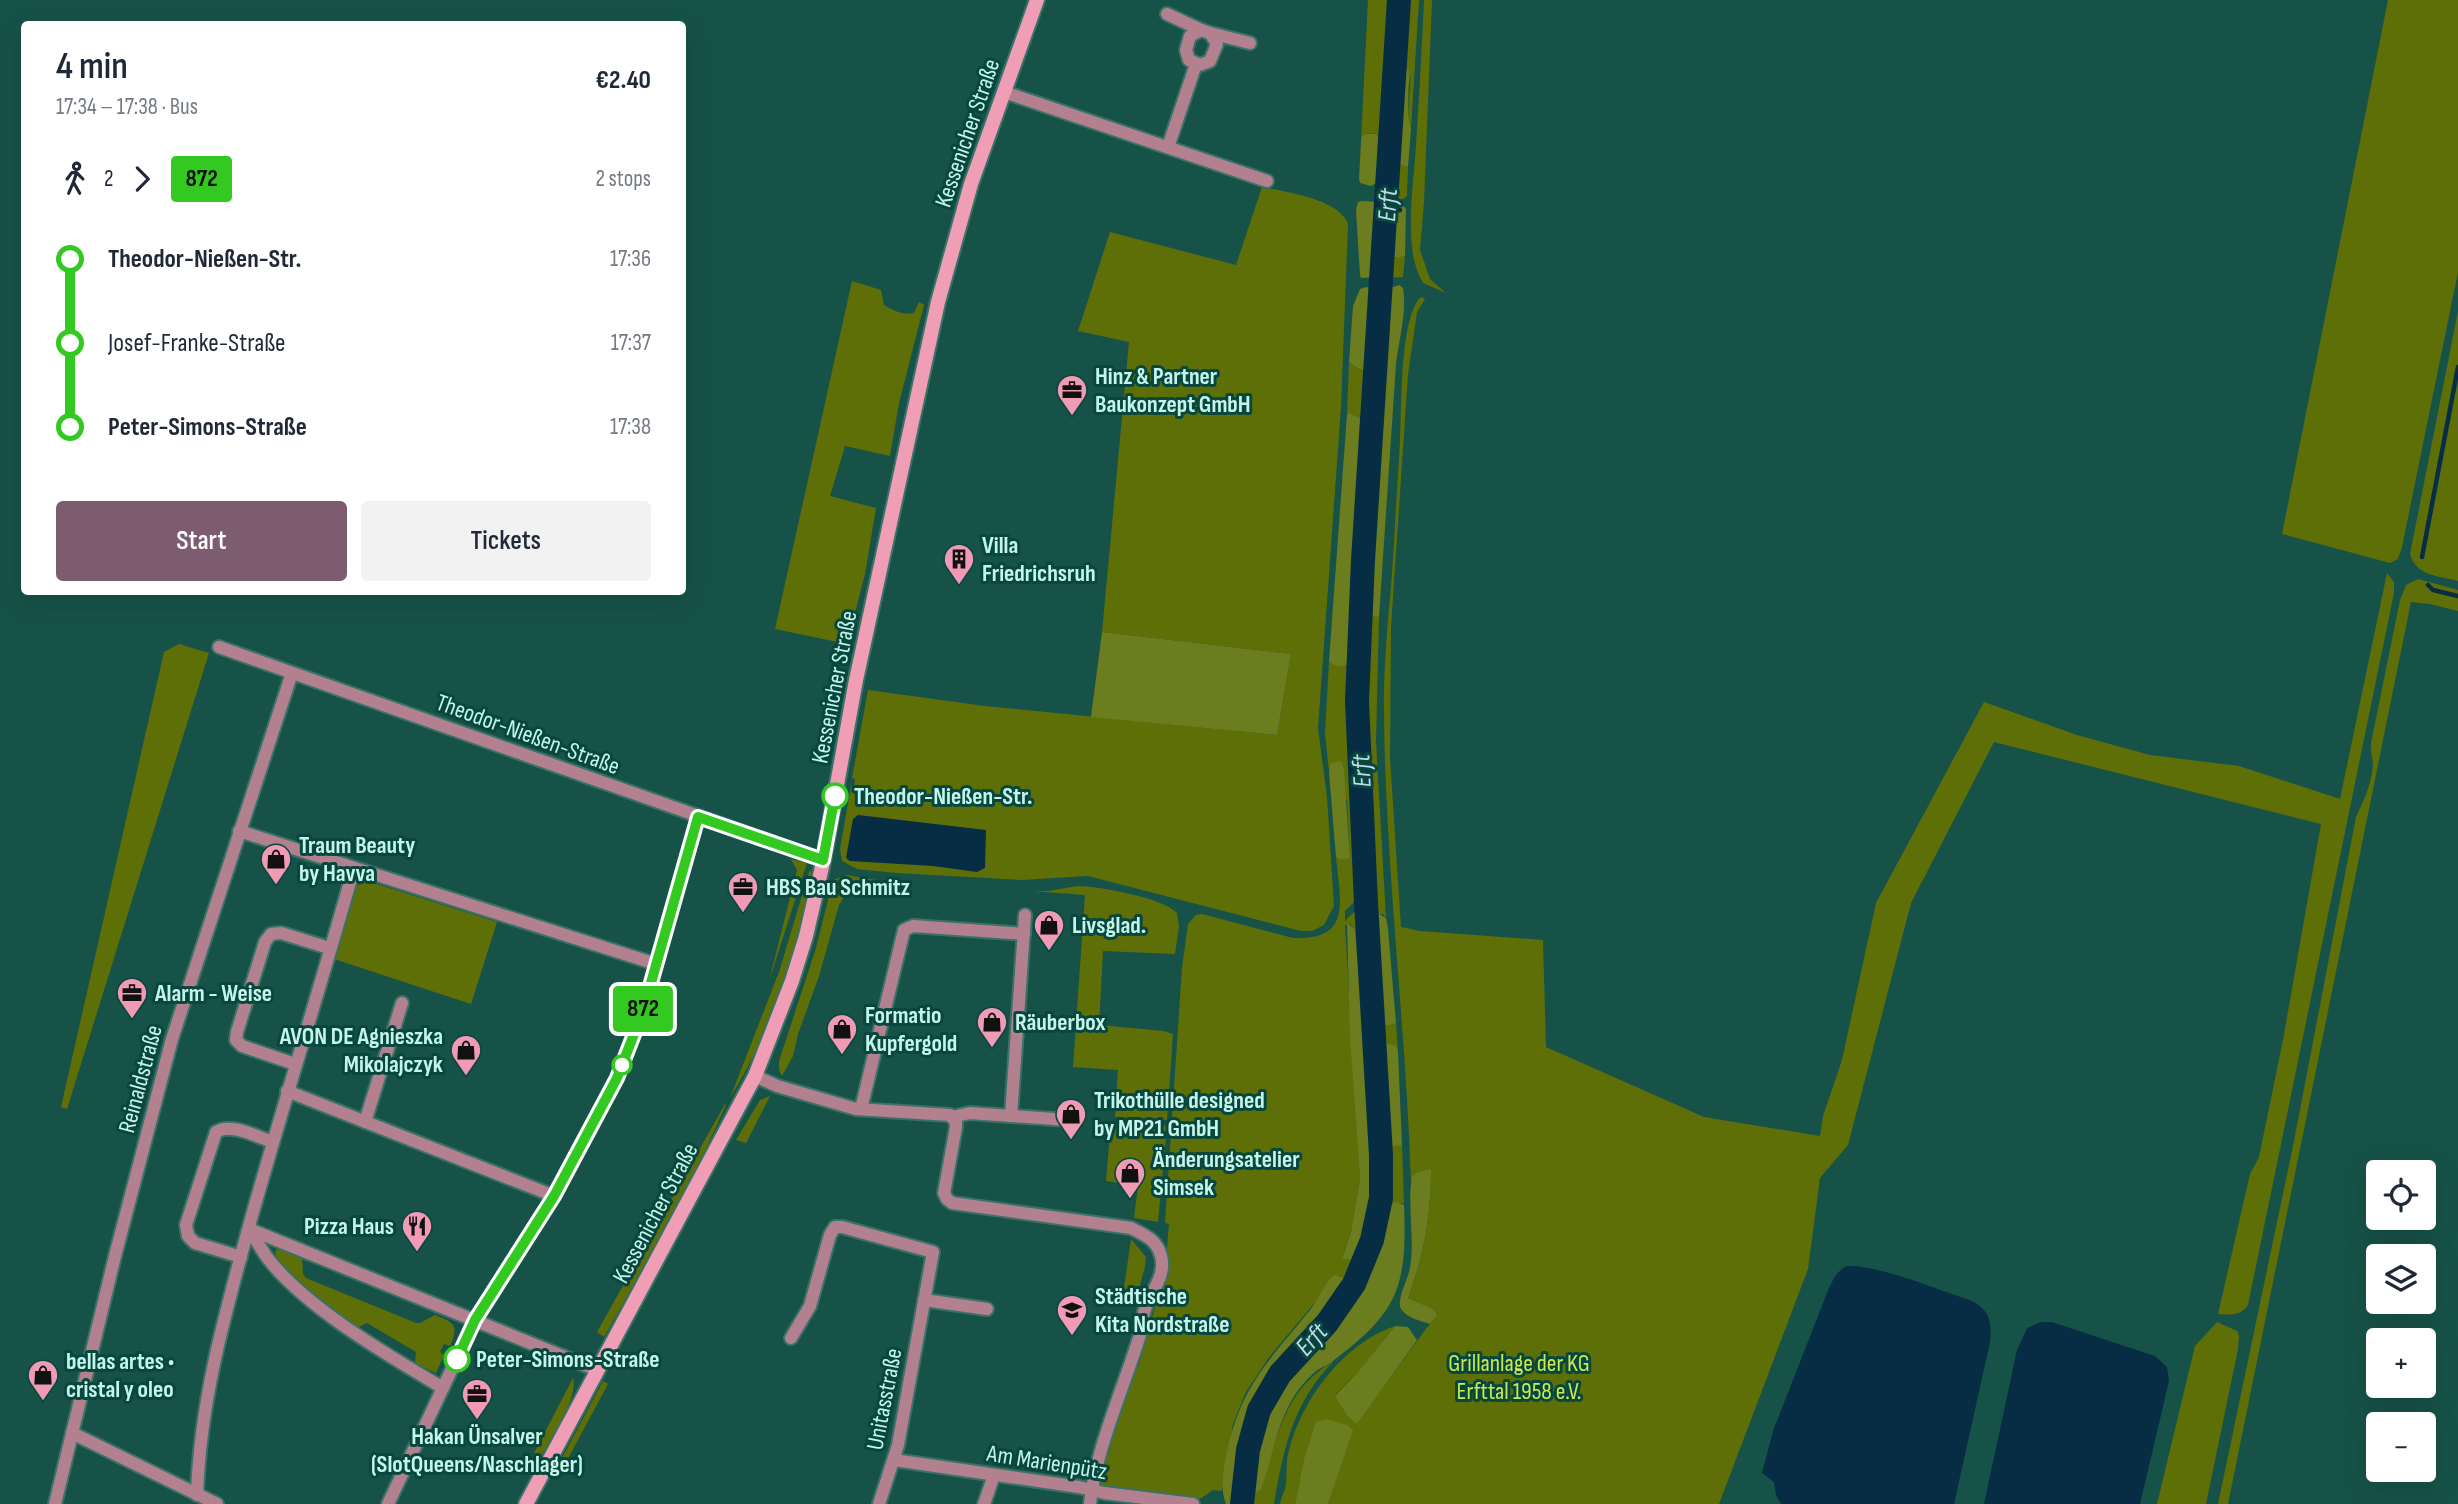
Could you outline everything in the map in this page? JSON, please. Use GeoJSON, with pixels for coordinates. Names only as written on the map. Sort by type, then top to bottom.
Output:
{"type":"FeatureCollection","features":[{"type":"Feature","properties":{"kind":"main road","name":"Kessenicher Straße"},"geometry":{"type":"LineString","coordinates":[[526,1504],[755,1076],[799,959],[823,860],[856,680],[925,358],[964,206],[1037,0]]}},
{"type":"Feature","properties":{"kind":"street"},"geometry":{"type":"LineString","coordinates":[[1167,14],[1206,32],[1250,43]]}},
{"type":"Feature","properties":{"kind":"street"},"geometry":{"type":"LineString","coordinates":[[1206,32],[1216,40],[1213,56],[1205,64],[1196,64],[1188,58],[1186,50],[1190,36],[1206,32]]}},
{"type":"Feature","properties":{"kind":"street"},"geometry":{"type":"LineString","coordinates":[[1168,147],[1196,64]]}},
{"type":"Feature","properties":{"kind":"street"},"geometry":{"type":"LineString","coordinates":[[1004,92],[1267,181]]}},
{"type":"Feature","properties":{"kind":"street","name":"Theodor-Nießen-Straße"},"geometry":{"type":"LineString","coordinates":[[219,647],[823,860]]}},
{"type":"Feature","properties":{"kind":"street","name":"Reinaldstraße"},"geometry":{"type":"LineString","coordinates":[[55,1504],[172,1039],[292,673]]}},
{"type":"Feature","properties":{"kind":"street"},"geometry":{"type":"LineString","coordinates":[[388,1504],[475,1320],[554,1196],[617,1078],[635,1033],[698,817]]}},
{"type":"Feature","properties":{"kind":"street"},"geometry":{"type":"LineString","coordinates":[[239,831],[656,964]]}},
{"type":"Feature","properties":{"kind":"street"},"geometry":{"type":"LineString","coordinates":[[197,1495],[204,1408],[241,1257],[287,1091],[354,868]]}},
{"type":"Feature","properties":{"kind":"street"},"geometry":{"type":"LineString","coordinates":[[1012,1116],[1025,915]]}},
{"type":"Feature","properties":{"kind":"street"},"geometry":{"type":"LineString","coordinates":[[861,1109],[904,930],[913,926],[1024,934]]}},
{"type":"Feature","properties":{"kind":"street"},"geometry":{"type":"LineString","coordinates":[[295,1064],[242,1046],[236,1040],[237,1032],[265,943],[271,934],[281,933],[329,948]]}},
{"type":"Feature","properties":{"kind":"street"},"geometry":{"type":"LineString","coordinates":[[365,1122],[402,1003]]}},
{"type":"Feature","properties":{"kind":"street"},"geometry":{"type":"LineString","coordinates":[[755,1076],[776,1086],[861,1109],[936,1113],[953,1117],[970,1113],[1068,1119]]}},
{"type":"Feature","properties":{"kind":"street"},"geometry":{"type":"LineString","coordinates":[[287,1091],[554,1196]]}},
{"type":"Feature","properties":{"kind":"street"},"geometry":{"type":"LineString","coordinates":[[953,1117],[956,1127],[945,1188],[945,1196],[949,1201],[1131,1228],[1153,1239],[1162,1257],[1161,1270],[1145,1310],[1140,1335],[1091,1490],[1090,1504]]}},
{"type":"Feature","properties":{"kind":"street"},"geometry":{"type":"LineString","coordinates":[[241,1257],[195,1243],[188,1236],[186,1225],[216,1132],[230,1128],[273,1142]]}},
{"type":"Feature","properties":{"kind":"street","name":"Unitasstraße"},"geometry":{"type":"LineString","coordinates":[[791,1338],[810,1306],[830,1234],[835,1227],[933,1252],[894,1460],[878,1504]]}},
{"type":"Feature","properties":{"kind":"street"},"geometry":{"type":"LineString","coordinates":[[249,1228],[597,1370]]}},
{"type":"Feature","properties":{"kind":"street"},"geometry":{"type":"LineString","coordinates":[[249,1228],[267,1257],[323,1310],[443,1388]]}},
{"type":"Feature","properties":{"kind":"street"},"geometry":{"type":"LineString","coordinates":[[924,1300],[987,1309]]}},
{"type":"Feature","properties":{"kind":"street"},"geometry":{"type":"LineString","coordinates":[[72,1433],[217,1504]]}},
{"type":"Feature","properties":{"kind":"street","name":"Am Marienpütz"},"geometry":{"type":"LineString","coordinates":[[894,1460],[1193,1504]]}},
{"type":"Feature","properties":{"kind":"street"},"geometry":{"type":"LineString","coordinates":[[984,1504],[994,1475]]}},
{"type":"Feature","properties":{"kind":"green space"},"geometry":{"type":"Polygon","coordinates":[[[1368,0],[1394,0],[1385,144],[1372,134],[1362,136],[1361,141],[1368,0]]]}},
{"type":"Feature","properties":{"kind":"green space"},"geometry":{"type":"Polygon","coordinates":[[[1403,0],[1419,0],[1411,129],[1408,115],[1411,74],[1402,120],[1395,134],[1403,0]]]}},
{"type":"Feature","properties":{"kind":"green space"},"geometry":{"type":"Polygon","coordinates":[[[1424,0],[1432,0],[1420,250],[1430,279],[1446,293],[1423,283],[1413,253],[1411,235],[1424,0]]]}},
{"type":"Feature","properties":{"kind":"green space"},"geometry":{"type":"Polygon","coordinates":[[[2388,0],[2458,0],[2458,272],[2402,547],[2398,559],[2390,563],[2282,534],[2388,0]]]}},
{"type":"Feature","properties":{"kind":"green space"},"geometry":{"type":"Polygon","coordinates":[[[1409,69],[1408,115],[1411,129],[1408,167],[1394,163],[1395,134],[1402,120],[1405,77],[1406,70],[1409,69]]]}},
{"type":"Feature","properties":{"kind":"green space"},"geometry":{"type":"Polygon","coordinates":[[[1366,134],[1376,134],[1385,144],[1381,180],[1371,186],[1360,183],[1359,179],[1361,141],[1366,134]]]}},
{"type":"Feature","properties":{"kind":"green space"},"geometry":{"type":"Polygon","coordinates":[[[1394,163],[1408,167],[1407,196],[1403,199],[1392,198],[1394,163]]]}},
{"type":"Feature","properties":{"kind":"green space"},"geometry":{"type":"Polygon","coordinates":[[[1262,187],[1297,194],[1323,203],[1343,215],[1348,224],[1341,407],[1318,728],[1327,797],[1334,906],[1324,925],[1312,931],[1301,931],[1088,876],[1022,880],[896,873],[857,869],[842,861],[840,849],[851,786],[854,786],[855,779],[852,778],[868,690],[985,706],[1277,735],[1291,654],[1102,632],[1129,342],[1078,331],[1110,232],[1236,265],[1262,187]]]}},
{"type":"Feature","properties":{"kind":"green space"},"geometry":{"type":"Polygon","coordinates":[[[1358,202],[1380,202],[1376,277],[1361,278],[1360,275],[1356,210],[1358,202]]]}},
{"type":"Feature","properties":{"kind":"green space"},"geometry":{"type":"Polygon","coordinates":[[[1392,203],[1401,203],[1406,209],[1405,256],[1399,258],[1389,256],[1391,210],[1399,213],[1400,207],[1392,203]]]}},
{"type":"Feature","properties":{"kind":"green space"},"geometry":{"type":"Polygon","coordinates":[[[1389,256],[1405,256],[1403,277],[1389,278],[1389,256]]]}},
{"type":"Feature","properties":{"kind":"green space"},"geometry":{"type":"Polygon","coordinates":[[[852,281],[881,290],[884,305],[898,312],[914,313],[919,302],[924,305],[899,403],[890,456],[845,446],[830,496],[876,508],[865,574],[847,644],[775,629],[852,281]]]}},
{"type":"Feature","properties":{"kind":"green space"},"geometry":{"type":"Polygon","coordinates":[[[1399,285],[1403,288],[1404,307],[1396,364],[1379,617],[1365,616],[1387,289],[1399,285]]]}},
{"type":"Feature","properties":{"kind":"green space"},"geometry":{"type":"Polygon","coordinates":[[[1371,288],[1375,294],[1370,368],[1364,369],[1349,362],[1353,306],[1360,289],[1371,288]]]}},
{"type":"Feature","properties":{"kind":"green space","name":"Grillanlage der KG Erfttal 1958 e.V."},"geometry":{"type":"Polygon","coordinates":[[[1421,297],[1425,299],[1417,312],[1408,374],[1391,627],[1390,758],[1401,927],[1420,931],[1543,940],[1546,1047],[1704,1117],[1820,1136],[1823,1116],[1842,1060],[1876,903],[1984,702],[2077,735],[2150,755],[2239,766],[2340,799],[2387,573],[2394,582],[2394,593],[2248,1305],[2242,1311],[2218,1314],[2250,1174],[2259,1157],[2283,1040],[2321,824],[1994,742],[1911,903],[1848,1145],[1820,1178],[1808,1269],[1719,1504],[1328,1504],[1352,1430],[1304,1459],[1295,1504],[1280,1504],[1295,1431],[1328,1375],[1359,1345],[1395,1326],[1357,1373],[1335,1395],[1348,1417],[1357,1423],[1438,1315],[1433,1309],[1408,1298],[1425,1235],[1431,1170],[1418,1172],[1412,1176],[1411,1183],[1388,834],[1384,717],[1403,366],[1409,324],[1421,297]]]}},
{"type":"Feature","properties":{"kind":"green space"},"geometry":{"type":"Polygon","coordinates":[[[2458,311],[2458,581],[2423,571],[2417,567],[2410,554],[2458,311]]]}},
{"type":"Feature","properties":{"kind":"green space"},"geometry":{"type":"Polygon","coordinates":[[[1349,362],[1354,366],[1370,368],[1365,425],[1363,420],[1347,414],[1349,362]]]}},
{"type":"Feature","properties":{"kind":"green space"},"geometry":{"type":"Polygon","coordinates":[[[1347,414],[1363,420],[1365,425],[1354,661],[1341,666],[1329,661],[1347,414]]]}},
{"type":"Feature","properties":{"kind":"green space"},"geometry":{"type":"Polygon","coordinates":[[[2418,579],[2458,590],[2458,611],[2411,602],[2228,1504],[2218,1504],[2294,1141],[2356,817],[2372,773],[2371,743],[2400,600],[2406,585],[2418,579]]]}},
{"type":"Feature","properties":{"kind":"green space"},"geometry":{"type":"Polygon","coordinates":[[[1365,616],[1379,617],[1376,741],[1386,918],[1383,914],[1376,915],[1373,919],[1362,731],[1365,616]]]}},
{"type":"Feature","properties":{"kind":"green space"},"geometry":{"type":"Polygon","coordinates":[[[1102,632],[1291,654],[1277,735],[1091,717],[1102,632]]]}},
{"type":"Feature","properties":{"kind":"green space"},"geometry":{"type":"Polygon","coordinates":[[[179,644],[209,653],[67,1109],[61,1107],[164,652],[179,644]]]}},
{"type":"Feature","properties":{"kind":"green space"},"geometry":{"type":"Polygon","coordinates":[[[1329,661],[1341,666],[1354,661],[1351,737],[1360,896],[1345,911],[1345,921],[1360,906],[1369,1037],[1362,1015],[1355,929],[1350,924],[1345,925],[1360,1179],[1351,1232],[1342,1257],[1352,1260],[1360,1257],[1347,1282],[1346,1279],[1322,1294],[1270,1356],[1246,1392],[1233,1424],[1222,1491],[1213,1490],[1200,1499],[1104,1487],[1099,1482],[1128,1388],[1139,1364],[1165,1271],[1169,1224],[1165,1223],[1182,968],[1188,924],[1196,915],[1202,914],[1293,938],[1312,937],[1326,933],[1334,925],[1338,915],[1340,902],[1336,857],[1340,860],[1350,858],[1347,801],[1330,764],[1329,772],[1325,733],[1329,661]]]}},
{"type":"Feature","properties":{"kind":"green space"},"geometry":{"type":"Polygon","coordinates":[[[1339,761],[1344,771],[1350,858],[1340,860],[1336,857],[1329,772],[1330,764],[1339,761]]]}},
{"type":"Feature","properties":{"kind":"green space"},"geometry":{"type":"Polygon","coordinates":[[[791,859],[807,863],[769,981],[797,870],[791,859]]]}},
{"type":"Feature","properties":{"kind":"green space"},"geometry":{"type":"Polygon","coordinates":[[[810,869],[810,890],[784,984],[755,1054],[730,1098],[779,972],[810,869]]]}},
{"type":"Feature","properties":{"kind":"green space"},"geometry":{"type":"Polygon","coordinates":[[[847,875],[876,880],[849,890],[839,905],[793,1056],[782,1076],[779,1061],[816,948],[833,880],[847,875]]]}},
{"type":"Feature","properties":{"kind":"green space"},"geometry":{"type":"Polygon","coordinates":[[[367,881],[497,922],[471,1004],[334,959],[356,886],[367,881]]]}},
{"type":"Feature","properties":{"kind":"green space"},"geometry":{"type":"Polygon","coordinates":[[[1077,886],[1145,898],[1159,902],[1177,913],[1179,927],[1175,954],[1103,951],[1099,1025],[1173,1034],[1167,1120],[1115,1117],[1118,1070],[1073,1067],[1085,895],[1033,891],[1077,886]]]}},
{"type":"Feature","properties":{"kind":"green space"},"geometry":{"type":"Polygon","coordinates":[[[1379,914],[1386,918],[1388,929],[1396,1023],[1388,1026],[1380,1024],[1373,919],[1379,914]]]}},
{"type":"Feature","properties":{"kind":"green space"},"geometry":{"type":"Polygon","coordinates":[[[1347,923],[1355,929],[1362,1015],[1369,1037],[1375,1147],[1372,1202],[1367,1230],[1360,1257],[1352,1260],[1342,1258],[1351,1232],[1360,1179],[1350,1036],[1347,923]]]}},
{"type":"Feature","properties":{"kind":"green space"},"geometry":{"type":"Polygon","coordinates":[[[1396,1023],[1398,1052],[1396,1046],[1382,1046],[1381,1050],[1380,1024],[1388,1026],[1396,1023]]]}},
{"type":"Feature","properties":{"kind":"green space"},"geometry":{"type":"Polygon","coordinates":[[[1386,1043],[1396,1046],[1398,1052],[1402,1145],[1394,1146],[1386,1144],[1381,1050],[1386,1043]]]}},
{"type":"Feature","properties":{"kind":"green space"},"geometry":{"type":"Polygon","coordinates":[[[770,1096],[746,1143],[736,1140],[760,1100],[770,1096]]]}},
{"type":"Feature","properties":{"kind":"green space"},"geometry":{"type":"Polygon","coordinates":[[[725,1104],[683,1194],[604,1337],[597,1332],[725,1104]]]}},
{"type":"Feature","properties":{"kind":"green space"},"geometry":{"type":"Polygon","coordinates":[[[1111,1123],[1167,1126],[1158,1222],[1134,1218],[1138,1186],[1106,1181],[1111,1123]]]}},
{"type":"Feature","properties":{"kind":"green space"},"geometry":{"type":"Polygon","coordinates":[[[1386,1144],[1402,1145],[1404,1205],[1387,1205],[1386,1144]]]}},
{"type":"Feature","properties":{"kind":"green space"},"geometry":{"type":"Polygon","coordinates":[[[1431,1169],[1426,1235],[1408,1298],[1433,1309],[1438,1315],[1430,1324],[1407,1315],[1400,1305],[1410,1268],[1412,1176],[1431,1169]]]}},
{"type":"Feature","properties":{"kind":"green space"},"geometry":{"type":"Polygon","coordinates":[[[1389,1203],[1404,1205],[1404,1256],[1395,1294],[1386,1310],[1356,1343],[1316,1371],[1297,1392],[1283,1418],[1261,1490],[1257,1493],[1249,1492],[1258,1432],[1271,1398],[1287,1375],[1334,1324],[1358,1288],[1372,1257],[1389,1203]]]}},
{"type":"Feature","properties":{"kind":"green space"},"geometry":{"type":"Polygon","coordinates":[[[1131,1239],[1146,1257],[1138,1292],[1132,1292],[1130,1304],[1122,1302],[1131,1239]]]}},
{"type":"Feature","properties":{"kind":"green space"},"geometry":{"type":"Polygon","coordinates":[[[280,1248],[302,1257],[303,1274],[306,1278],[416,1323],[435,1315],[451,1323],[454,1329],[453,1339],[450,1346],[444,1344],[440,1352],[444,1355],[436,1373],[415,1363],[416,1352],[367,1323],[356,1328],[325,1305],[278,1261],[275,1251],[280,1248]]]}},
{"type":"Feature","properties":{"kind":"green space"},"geometry":{"type":"Polygon","coordinates":[[[1334,1275],[1346,1279],[1347,1282],[1324,1317],[1269,1378],[1261,1393],[1245,1439],[1236,1504],[1226,1504],[1223,1486],[1225,1463],[1232,1433],[1247,1394],[1268,1361],[1310,1310],[1334,1275]]]}},
{"type":"Feature","properties":{"kind":"green space"},"geometry":{"type":"Polygon","coordinates":[[[2217,1322],[2237,1331],[2239,1336],[2206,1504],[2157,1504],[2195,1346],[2217,1322]]]}},
{"type":"Feature","properties":{"kind":"green space"},"geometry":{"type":"Polygon","coordinates":[[[1395,1326],[1408,1327],[1417,1340],[1357,1424],[1348,1417],[1335,1396],[1395,1326]]]}},
{"type":"Feature","properties":{"kind":"green space"},"geometry":{"type":"Polygon","coordinates":[[[1334,1361],[1320,1376],[1299,1410],[1286,1446],[1274,1504],[1248,1504],[1249,1492],[1257,1493],[1261,1490],[1284,1417],[1293,1401],[1303,1386],[1334,1361]]]}},
{"type":"Feature","properties":{"kind":"green space"},"geometry":{"type":"Polygon","coordinates":[[[573,1378],[574,1386],[568,1407],[540,1458],[533,1455],[573,1378]]]}},
{"type":"Feature","properties":{"kind":"green space"},"geometry":{"type":"Polygon","coordinates":[[[603,1381],[608,1384],[565,1464],[560,1462],[603,1381]]]}},
{"type":"Feature","properties":{"kind":"green space"},"geometry":{"type":"Polygon","coordinates":[[[1326,1419],[1347,1425],[1353,1430],[1328,1504],[1295,1504],[1304,1459],[1316,1422],[1326,1419]]]}},
{"type":"Feature","properties":{"kind":"water"},"geometry":{"type":"Polygon","coordinates":[[[858,815],[986,830],[985,868],[977,872],[933,866],[850,861],[846,858],[853,819],[858,815]]]}},
{"type":"Feature","properties":{"kind":"water"},"geometry":{"type":"Polygon","coordinates":[[[1847,1266],[1874,1269],[1970,1300],[1986,1312],[1991,1328],[1990,1342],[1954,1504],[1781,1504],[1774,1482],[1762,1473],[1773,1431],[1827,1293],[1837,1274],[1847,1266]]]}},
{"type":"Feature","properties":{"kind":"water"},"geometry":{"type":"Polygon","coordinates":[[[2041,1322],[2052,1322],[2155,1356],[2167,1367],[2169,1381],[2140,1504],[1984,1504],[2017,1350],[2027,1328],[2041,1322]]]}},
{"type":"Feature","properties":{"kind":"waterway","name":"Erft"},"geometry":{"type":"LineString","coordinates":[[1242,1504],[1248,1450],[1259,1410],[1280,1374],[1327,1323],[1354,1284],[1372,1240],[1381,1198],[1357,701],[1363,560],[1399,0]]}},
{"type":"Feature","properties":{"kind":"waterway"},"geometry":{"type":"LineString","coordinates":[[1386,205],[1400,210]]}},
{"type":"Feature","properties":{"kind":"waterway"},"geometry":{"type":"LineString","coordinates":[[2422,557],[2458,367]]}},
{"type":"Feature","properties":{"kind":"waterway"},"geometry":{"type":"LineString","coordinates":[[2428,585],[2433,590],[2458,596]]}},
{"type":"Feature","properties":{"kind":"bus line","name":"872"},"geometry":{"type":"LineString","coordinates":[[457,1359],[475,1320],[554,1196],[617,1078],[643,1011],[698,817],[823,860],[835,796]]}},
{"type":"Feature","properties":{"kind":"place","name":"Hinz & Partner Baukonzept GmbH"},"geometry":{"type":"Point","coordinates":[1072,417]}},
{"type":"Feature","properties":{"kind":"place","name":"Villa Friedrichsruh"},"geometry":{"type":"Point","coordinates":[959,586]}},
{"type":"Feature","properties":{"kind":"place","name":"Theodor-Nießen-Str."},"geometry":{"type":"Point","coordinates":[835,796]}},
{"type":"Feature","properties":{"kind":"place","name":"Traum Beauty by Havva"},"geometry":{"type":"Point","coordinates":[276,886]}},
{"type":"Feature","properties":{"kind":"place","name":"HBS Bau Schmitz"},"geometry":{"type":"Point","coordinates":[743,914]}},
{"type":"Feature","properties":{"kind":"place","name":"Livsglad."},"geometry":{"type":"Point","coordinates":[1049,952]}},
{"type":"Feature","properties":{"kind":"place","name":"Alarm - Weise"},"geometry":{"type":"Point","coordinates":[132,1020]}},
{"type":"Feature","properties":{"kind":"place","name":"Räuberbox"},"geometry":{"type":"Point","coordinates":[992,1049]}},
{"type":"Feature","properties":{"kind":"place","name":"Formatio Kupfergold"},"geometry":{"type":"Point","coordinates":[842,1056]}},
{"type":"Feature","properties":{"kind":"place","name":"AVON DE Agnieszka Mikolajczyk"},"geometry":{"type":"Point","coordinates":[466,1077]}},
{"type":"Feature","properties":{"kind":"place","name":"Trikothülle designed by MP21 GmbH"},"geometry":{"type":"Point","coordinates":[1071,1141]}},
{"type":"Feature","properties":{"kind":"place","name":"Änderungsatelier Simsek"},"geometry":{"type":"Point","coordinates":[1130,1200]}},
{"type":"Feature","properties":{"kind":"place","name":"Pizza Haus"},"geometry":{"type":"Point","coordinates":[417,1253]}},
{"type":"Feature","properties":{"kind":"place","name":"Städtische Kita Nordstraße"},"geometry":{"type":"Point","coordinates":[1072,1337]}},
{"type":"Feature","properties":{"kind":"place","name":"Peter-Simons-Straße"},"geometry":{"type":"Point","coordinates":[457,1359]}},
{"type":"Feature","properties":{"kind":"place","name":"bellas artes • cristal y oleo"},"geometry":{"type":"Point","coordinates":[43,1402]}},
{"type":"Feature","properties":{"kind":"place","name":"Hakan Ünsalver (SlotQueens/Naschlager)"},"geometry":{"type":"Point","coordinates":[477,1421]}}]}
